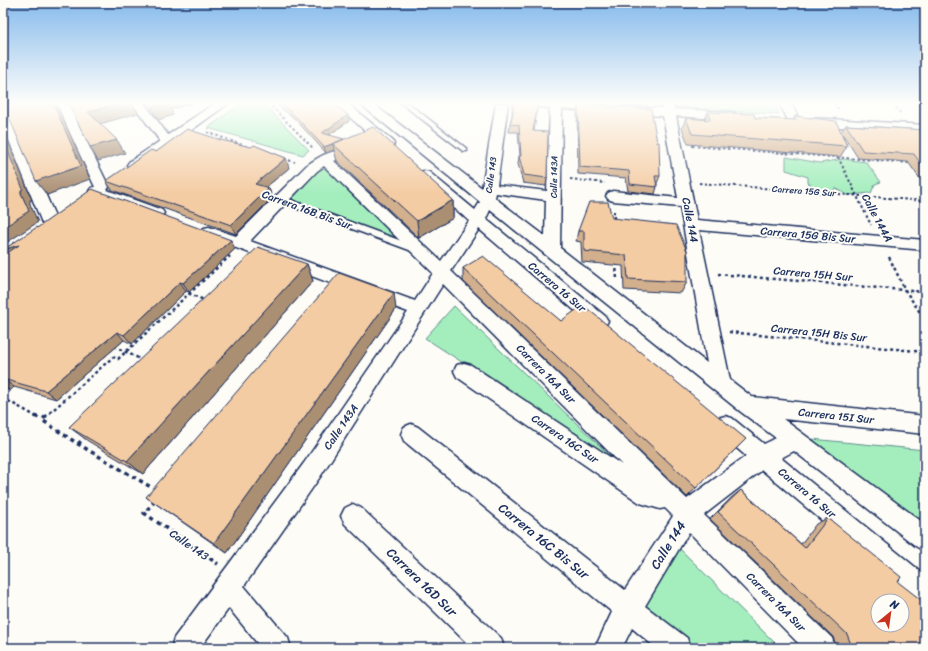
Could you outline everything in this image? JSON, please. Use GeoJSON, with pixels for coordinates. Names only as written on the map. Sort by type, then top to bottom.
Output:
{"type":"FeatureCollection","features":[{"type":"Feature","properties":{"kind":"street"},"geometry":{"type":"LineString","coordinates":[[11,133],[44,227],[62,215]]}},
{"type":"Feature","properties":{"kind":"street"},"geometry":{"type":"LineString","coordinates":[[73,133],[94,192]]}},
{"type":"Feature","properties":{"kind":"street"},"geometry":{"type":"LineString","coordinates":[[161,133],[167,142]]}},
{"type":"Feature","properties":{"kind":"street"},"geometry":{"type":"LineString","coordinates":[[94,192],[179,133]]}},
{"type":"Feature","properties":{"kind":"street","name":"Carrera 16 Sur"},"geometry":{"type":"LineString","coordinates":[[367,133],[373,140],[405,159],[477,221],[611,331]]}},
{"type":"Feature","properties":{"kind":"street"},"geometry":{"type":"LineString","coordinates":[[406,133],[489,194],[552,250],[748,406],[795,439],[925,539]]}},
{"type":"Feature","properties":{"kind":"street","name":"Calle 143"},"geometry":{"type":"LineString","coordinates":[[489,194],[498,133]]}},
{"type":"Feature","properties":{"kind":"street","name":"Calle 143A"},"geometry":{"type":"LineString","coordinates":[[552,250],[555,133]]}},
{"type":"Feature","properties":{"kind":"street","name":"Calle 144"},"geometry":{"type":"LineString","coordinates":[[673,133],[721,384]]}},
{"type":"Feature","properties":{"kind":"street"},"geometry":{"type":"LineString","coordinates":[[243,252],[282,200],[319,164],[346,151]]}},
{"type":"Feature","properties":{"kind":"street","name":"Carrera 16A Sur"},"geometry":{"type":"LineString","coordinates":[[319,164],[421,251],[822,648]]}},
{"type":"Feature","properties":{"kind":"street"},"geometry":{"type":"LineString","coordinates":[[94,192],[168,217]]}},
{"type":"Feature","properties":{"kind":"street"},"geometry":{"type":"LineString","coordinates":[[489,194],[554,196]]}},
{"type":"Feature","properties":{"kind":"street","name":"Calle 143A"},"geometry":{"type":"LineString","coordinates":[[184,648],[225,577],[312,470],[477,221],[489,194]]}},
{"type":"Feature","properties":{"kind":"street"},"geometry":{"type":"LineString","coordinates":[[613,196],[686,203]]}},
{"type":"Feature","properties":{"kind":"street","name":"Carrera 15G Bis Sur"},"geometry":{"type":"LineString","coordinates":[[690,224],[925,245]]}},
{"type":"Feature","properties":{"kind":"street"},"geometry":{"type":"LineString","coordinates":[[196,228],[243,252],[419,309]]}},
{"type":"Feature","properties":{"kind":"street","name":"Carrera 16C Sur"},"geometry":{"type":"LineString","coordinates":[[464,371],[648,495],[660,498],[669,496]]}},
{"type":"Feature","properties":{"kind":"street","name":"Carrera 15I Sur"},"geometry":{"type":"LineString","coordinates":[[748,406],[925,425]]}},
{"type":"Feature","properties":{"kind":"street","name":"Carrera 16 Sur"},"geometry":{"type":"LineString","coordinates":[[714,416],[925,591]]}},
{"type":"Feature","properties":{"kind":"street","name":"Carrera 16C Bis Sur"},"geometry":{"type":"LineString","coordinates":[[411,434],[677,648]]}},
{"type":"Feature","properties":{"kind":"street","name":"Calle 144"},"geometry":{"type":"LineString","coordinates":[[608,648],[628,609],[687,514],[763,456],[795,439]]}},
{"type":"Feature","properties":{"kind":"street","name":"Carrera 16D Sur"},"geometry":{"type":"LineString","coordinates":[[353,516],[492,648]]}},
{"type":"Feature","properties":{"kind":"street"},"geometry":{"type":"LineString","coordinates":[[225,577],[278,648]]}},
{"type":"Feature","properties":{"kind":"lane"},"geometry":{"type":"LineString","coordinates":[[443,133],[465,150]]}},
{"type":"Feature","properties":{"kind":"lane","name":"Carrera 16B Bis Sur"},"geometry":{"type":"LineString","coordinates":[[282,200],[421,251]]}},
{"type":"Feature","properties":{"kind":"path"},"geometry":{"type":"LineString","coordinates":[[210,133],[254,149]]}},
{"type":"Feature","properties":{"kind":"path"},"geometry":{"type":"LineString","coordinates":[[293,133],[319,164]]}},
{"type":"Feature","properties":{"kind":"path"},"geometry":{"type":"LineString","coordinates":[[675,145],[917,163]]}},
{"type":"Feature","properties":{"kind":"path","name":"Calle 144A"},"geometry":{"type":"LineString","coordinates":[[835,152],[906,290],[925,320]]}},
{"type":"Feature","properties":{"kind":"path"},"geometry":{"type":"LineString","coordinates":[[283,158],[319,164]]}},
{"type":"Feature","properties":{"kind":"path"},"geometry":{"type":"LineString","coordinates":[[554,178],[606,183]]}},
{"type":"Feature","properties":{"kind":"path","name":"Carrera 15G Sur"},"geometry":{"type":"LineString","coordinates":[[682,182],[925,200]]}},
{"type":"Feature","properties":{"kind":"path"},"geometry":{"type":"LineString","coordinates":[[42,420],[113,357],[118,359],[190,294],[243,252]]}},
{"type":"Feature","properties":{"kind":"path","name":"Carrera 15H Sur"},"geometry":{"type":"LineString","coordinates":[[700,272],[925,292]]}},
{"type":"Feature","properties":{"kind":"path"},"geometry":{"type":"LineString","coordinates":[[182,291],[204,300]]}},
{"type":"Feature","properties":{"kind":"path","name":"Carrera 15H Bis Sur"},"geometry":{"type":"LineString","coordinates":[[711,330],[925,352]]}},
{"type":"Feature","properties":{"kind":"path"},"geometry":{"type":"LineString","coordinates":[[112,345],[146,363]]}},
{"type":"Feature","properties":{"kind":"path"},"geometry":{"type":"LineString","coordinates":[[3,398],[42,420],[78,444],[161,494]]}},
{"type":"Feature","properties":{"kind":"path"},"geometry":{"type":"LineString","coordinates":[[78,444],[89,433]]}},
{"type":"Feature","properties":{"kind":"path","name":"Calle 143"},"geometry":{"type":"LineString","coordinates":[[157,498],[144,513],[210,560],[225,577]]}},
{"type":"Feature","properties":{"kind":"green space"},"geometry":{"type":"Polygon","coordinates":[[[227,133],[293,133],[309,150],[303,155],[227,133]]]}},
{"type":"Feature","properties":{"kind":"green space"},"geometry":{"type":"Polygon","coordinates":[[[786,157],[820,163],[843,159],[866,162],[881,182],[875,184],[871,193],[848,195],[835,188],[830,195],[808,183],[808,177],[786,170],[786,157]]]}},
{"type":"Feature","properties":{"kind":"green space"},"geometry":{"type":"Polygon","coordinates":[[[324,166],[399,240],[289,198],[324,166]]]}},
{"type":"Feature","properties":{"kind":"green space"},"geometry":{"type":"Polygon","coordinates":[[[454,306],[621,466],[425,338],[454,306]]]}},
{"type":"Feature","properties":{"kind":"green space"},"geometry":{"type":"Polygon","coordinates":[[[801,438],[925,450],[925,526],[801,438]]]}},
{"type":"Feature","properties":{"kind":"green space"},"geometry":{"type":"Polygon","coordinates":[[[678,547],[780,648],[683,648],[632,610],[678,547]]]}},
{"type":"Feature","properties":{"kind":"building"},"geometry":{"type":"Polygon","coordinates":[[[16,133],[67,133],[81,166],[36,181],[16,133]]]}},
{"type":"Feature","properties":{"kind":"building"},"geometry":{"type":"Polygon","coordinates":[[[83,133],[110,133],[117,140],[90,147],[83,133]]]}},
{"type":"Feature","properties":{"kind":"building"},"geometry":{"type":"Polygon","coordinates":[[[181,133],[201,133],[251,147],[254,145],[286,158],[255,184],[269,188],[231,225],[106,181],[151,150],[156,152],[181,133]]]}},
{"type":"Feature","properties":{"kind":"building"},"geometry":{"type":"Polygon","coordinates":[[[311,133],[323,133],[344,139],[324,147],[311,133]]]}},
{"type":"Feature","properties":{"kind":"building"},"geometry":{"type":"Polygon","coordinates":[[[358,133],[380,133],[453,200],[417,221],[333,144],[358,133]]]}},
{"type":"Feature","properties":{"kind":"building"},"geometry":{"type":"Polygon","coordinates":[[[520,133],[548,133],[547,178],[524,175],[519,156],[521,156],[520,133]]]}},
{"type":"Feature","properties":{"kind":"building"},"geometry":{"type":"Polygon","coordinates":[[[579,133],[655,133],[657,142],[659,142],[660,176],[655,176],[657,187],[630,184],[629,171],[580,167],[579,133]]]}},
{"type":"Feature","properties":{"kind":"building"},"geometry":{"type":"Polygon","coordinates":[[[841,133],[847,146],[692,134],[841,133]]]}},
{"type":"Feature","properties":{"kind":"building"},"geometry":{"type":"Polygon","coordinates":[[[851,133],[925,133],[925,170],[914,154],[863,151],[851,133]]]}},
{"type":"Feature","properties":{"kind":"building"},"geometry":{"type":"Polygon","coordinates":[[[3,139],[23,189],[21,190],[21,193],[29,211],[3,228],[3,139]]]}},
{"type":"Feature","properties":{"kind":"building"},"geometry":{"type":"Polygon","coordinates":[[[92,189],[231,240],[183,283],[180,282],[124,335],[117,332],[46,391],[3,379],[3,256],[19,245],[3,250],[92,189]]]}},
{"type":"Feature","properties":{"kind":"building"},"geometry":{"type":"Polygon","coordinates":[[[589,202],[608,202],[612,218],[676,225],[687,251],[687,282],[628,279],[626,255],[584,251],[584,231],[578,231],[589,202]]]}},
{"type":"Feature","properties":{"kind":"building"},"geometry":{"type":"Polygon","coordinates":[[[258,247],[307,264],[127,461],[69,427],[258,247]]]}},
{"type":"Feature","properties":{"kind":"building"},"geometry":{"type":"Polygon","coordinates":[[[483,256],[561,321],[583,305],[746,439],[696,488],[463,268],[483,256]]]}},
{"type":"Feature","properties":{"kind":"building"},"geometry":{"type":"Polygon","coordinates":[[[339,273],[394,293],[214,543],[146,497],[339,273]]]}},
{"type":"Feature","properties":{"kind":"building"},"geometry":{"type":"Polygon","coordinates":[[[741,490],[805,548],[828,518],[901,577],[898,582],[925,603],[925,648],[855,648],[850,642],[847,634],[718,512],[741,490]]]}}]}
